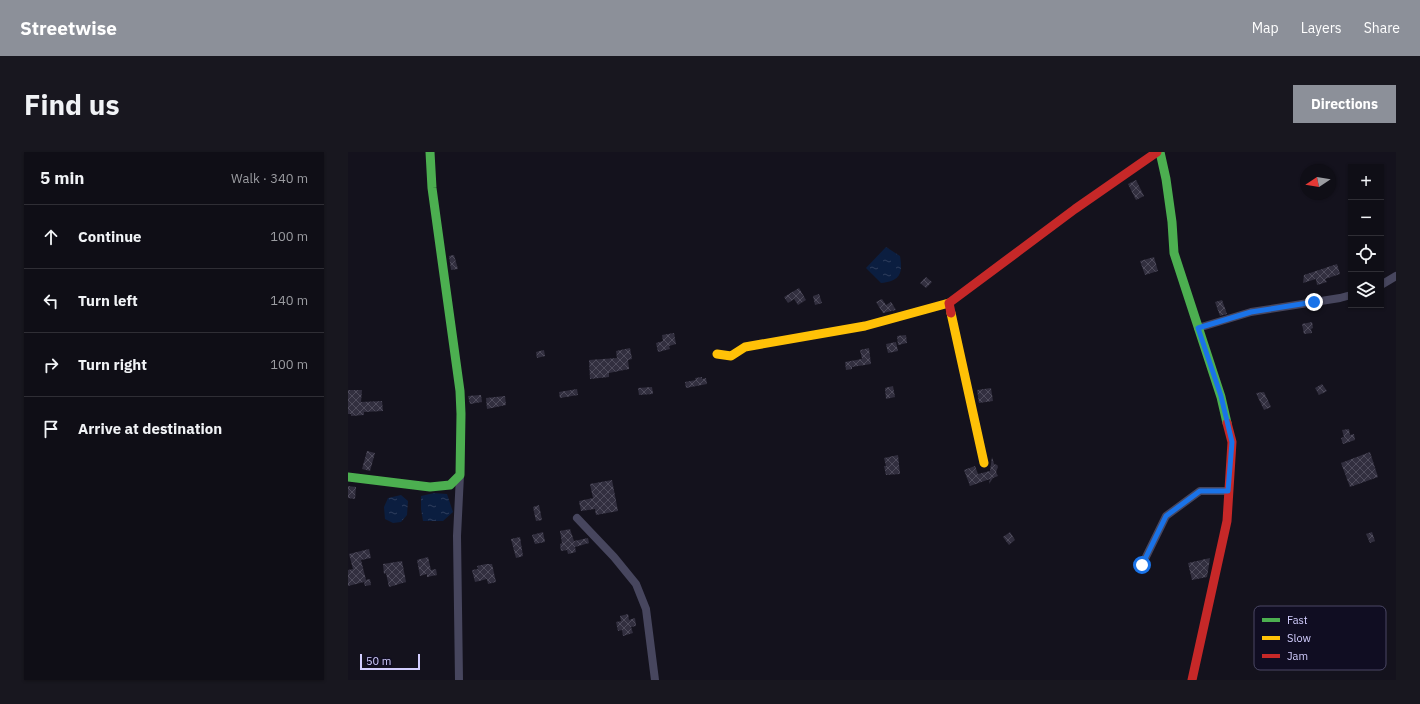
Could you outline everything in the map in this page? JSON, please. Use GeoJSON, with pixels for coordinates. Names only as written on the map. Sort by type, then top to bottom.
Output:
{"type":"FeatureCollection","features":[{"type":"Feature","properties":{"kind":"street"},"geometry":{"type":"LineString","coordinates":[[430,152],[432,188],[460,391],[460,475],[457,536],[459,680]]}},
{"type":"Feature","properties":{"kind":"street"},"geometry":{"type":"LineString","coordinates":[[717,354],[731,356],[745,347],[865,326],[948,303],[1075,209],[1159,152],[1168,193],[1174,253],[1221,396],[1232,442],[1227,522],[1192,680]]}},
{"type":"Feature","properties":{"kind":"street"},"geometry":{"type":"LineString","coordinates":[[1384,282],[1396,276]]}},
{"type":"Feature","properties":{"kind":"street"},"geometry":{"type":"LineString","coordinates":[[1198,328],[1251,312],[1348,296]]}},
{"type":"Feature","properties":{"kind":"street"},"geometry":{"type":"LineString","coordinates":[[948,303],[984,463]]}},
{"type":"Feature","properties":{"kind":"street"},"geometry":{"type":"LineString","coordinates":[[348,477],[430,487],[450,484],[460,475]]}},
{"type":"Feature","properties":{"kind":"street"},"geometry":{"type":"LineString","coordinates":[[1142,565],[1166,516],[1200,491],[1228,491]]}},
{"type":"Feature","properties":{"kind":"street"},"geometry":{"type":"LineString","coordinates":[[576,518],[614,557],[636,584],[646,609],[655,680]]}},
{"type":"Feature","properties":{"kind":"water"},"geometry":{"type":"Polygon","coordinates":[[[886,247],[900,256],[901,268],[899,276],[887,282],[881,283],[866,268],[886,247]]]}},
{"type":"Feature","properties":{"kind":"water"},"geometry":{"type":"Polygon","coordinates":[[[434,493],[447,494],[453,512],[443,521],[423,521],[421,496],[434,493]]]}},
{"type":"Feature","properties":{"kind":"water"},"geometry":{"type":"Polygon","coordinates":[[[401,495],[408,501],[407,515],[401,522],[393,523],[385,519],[384,507],[388,498],[401,495]]]}},
{"type":"Feature","properties":{"kind":"building"},"geometry":{"type":"Polygon","coordinates":[[[1136,180],[1144,196],[1136,200],[1128,184],[1136,180]]]}},
{"type":"Feature","properties":{"kind":"building"},"geometry":{"type":"Polygon","coordinates":[[[454,255],[458,269],[451,270],[449,256],[454,255]]]}},
{"type":"Feature","properties":{"kind":"building"},"geometry":{"type":"Polygon","coordinates":[[[1154,257],[1158,271],[1145,275],[1140,261],[1154,257]]]}},
{"type":"Feature","properties":{"kind":"building"},"geometry":{"type":"Polygon","coordinates":[[[1337,264],[1340,274],[1325,279],[1327,282],[1317,285],[1316,279],[1303,283],[1304,275],[1337,264]]]}},
{"type":"Feature","properties":{"kind":"building"},"geometry":{"type":"Polygon","coordinates":[[[926,277],[932,282],[926,288],[920,283],[926,277]]]}},
{"type":"Feature","properties":{"kind":"building"},"geometry":{"type":"Polygon","coordinates":[[[799,288],[806,300],[798,305],[794,299],[788,303],[784,297],[799,288]]]}},
{"type":"Feature","properties":{"kind":"building"},"geometry":{"type":"Polygon","coordinates":[[[819,294],[822,303],[815,305],[813,296],[819,294]]]}},
{"type":"Feature","properties":{"kind":"building"},"geometry":{"type":"Polygon","coordinates":[[[882,299],[886,305],[891,302],[896,310],[883,313],[876,302],[882,299]]]}},
{"type":"Feature","properties":{"kind":"building"},"geometry":{"type":"Polygon","coordinates":[[[1222,300],[1227,314],[1220,316],[1215,302],[1222,300]]]}},
{"type":"Feature","properties":{"kind":"building"},"geometry":{"type":"Polygon","coordinates":[[[1312,322],[1312,333],[1304,334],[1302,324],[1312,322]]]}},
{"type":"Feature","properties":{"kind":"building"},"geometry":{"type":"Polygon","coordinates":[[[674,333],[676,344],[669,346],[670,349],[658,352],[656,343],[663,341],[662,335],[674,333]]]}},
{"type":"Feature","properties":{"kind":"building"},"geometry":{"type":"Polygon","coordinates":[[[906,335],[907,343],[898,345],[897,336],[906,335]]]}},
{"type":"Feature","properties":{"kind":"building"},"geometry":{"type":"Polygon","coordinates":[[[896,342],[898,351],[888,353],[886,344],[896,342]]]}},
{"type":"Feature","properties":{"kind":"building"},"geometry":{"type":"Polygon","coordinates":[[[630,348],[632,359],[628,360],[629,369],[609,373],[609,377],[590,379],[589,360],[617,358],[616,351],[630,348]]]}},
{"type":"Feature","properties":{"kind":"building"},"geometry":{"type":"Polygon","coordinates":[[[869,348],[871,364],[852,367],[852,369],[846,370],[845,362],[862,359],[860,350],[869,348]]]}},
{"type":"Feature","properties":{"kind":"building"},"geometry":{"type":"Polygon","coordinates":[[[544,350],[545,356],[537,358],[536,352],[544,350]]]}},
{"type":"Feature","properties":{"kind":"building"},"geometry":{"type":"Polygon","coordinates":[[[702,377],[702,379],[706,378],[707,384],[686,388],[685,382],[702,377]]]}},
{"type":"Feature","properties":{"kind":"building"},"geometry":{"type":"Polygon","coordinates":[[[1322,384],[1327,391],[1319,395],[1315,388],[1322,384]]]}},
{"type":"Feature","properties":{"kind":"building"},"geometry":{"type":"Polygon","coordinates":[[[893,386],[895,397],[886,399],[885,388],[893,386]]]}},
{"type":"Feature","properties":{"kind":"building"},"geometry":{"type":"Polygon","coordinates":[[[652,387],[653,394],[639,395],[638,388],[652,387]]]}},
{"type":"Feature","properties":{"kind":"building"},"geometry":{"type":"Polygon","coordinates":[[[991,388],[993,401],[979,403],[977,390],[991,388]]]}},
{"type":"Feature","properties":{"kind":"building"},"geometry":{"type":"Polygon","coordinates":[[[577,389],[578,395],[560,398],[559,392],[577,389]]]}},
{"type":"Feature","properties":{"kind":"building"},"geometry":{"type":"Polygon","coordinates":[[[348,390],[362,390],[361,402],[382,401],[383,411],[364,412],[364,415],[351,416],[351,414],[348,414],[348,390]]]}},
{"type":"Feature","properties":{"kind":"building"},"geometry":{"type":"Polygon","coordinates":[[[1264,392],[1271,407],[1264,410],[1256,393],[1264,392]]]}},
{"type":"Feature","properties":{"kind":"building"},"geometry":{"type":"Polygon","coordinates":[[[481,395],[482,402],[470,404],[468,396],[481,395]]]}},
{"type":"Feature","properties":{"kind":"building"},"geometry":{"type":"Polygon","coordinates":[[[505,396],[506,405],[487,409],[486,398],[505,396]]]}},
{"type":"Feature","properties":{"kind":"building"},"geometry":{"type":"Polygon","coordinates":[[[1349,429],[1350,435],[1354,434],[1355,440],[1343,444],[1341,438],[1344,437],[1342,430],[1349,429]]]}},
{"type":"Feature","properties":{"kind":"building"},"geometry":{"type":"Polygon","coordinates":[[[367,451],[375,453],[370,471],[362,469],[367,451]]]}},
{"type":"Feature","properties":{"kind":"building"},"geometry":{"type":"Polygon","coordinates":[[[1370,452],[1378,477],[1350,487],[1341,463],[1370,452]]]}},
{"type":"Feature","properties":{"kind":"building"},"geometry":{"type":"Polygon","coordinates":[[[898,455],[900,474],[886,475],[884,458],[898,455]]]}},
{"type":"Feature","properties":{"kind":"building"},"geometry":{"type":"Polygon","coordinates":[[[992,457],[994,464],[998,467],[996,472],[998,476],[993,478],[989,484],[990,479],[970,486],[964,470],[975,466],[978,474],[990,471],[992,457]]]}},
{"type":"Feature","properties":{"kind":"building"},"geometry":{"type":"Polygon","coordinates":[[[612,480],[618,511],[596,515],[595,509],[581,511],[579,501],[593,498],[590,484],[612,480]]]}},
{"type":"Feature","properties":{"kind":"building"},"geometry":{"type":"Polygon","coordinates":[[[348,486],[356,487],[355,499],[348,498],[348,486]]]}},
{"type":"Feature","properties":{"kind":"building"},"geometry":{"type":"Polygon","coordinates":[[[539,505],[542,520],[536,521],[533,507],[539,505]]]}},
{"type":"Feature","properties":{"kind":"building"},"geometry":{"type":"Polygon","coordinates":[[[570,529],[574,541],[588,538],[589,543],[575,547],[576,552],[568,554],[567,550],[561,551],[560,544],[562,543],[560,531],[570,529]]]}},
{"type":"Feature","properties":{"kind":"building"},"geometry":{"type":"Polygon","coordinates":[[[543,532],[545,542],[535,544],[532,535],[543,532]]]}},
{"type":"Feature","properties":{"kind":"building"},"geometry":{"type":"Polygon","coordinates":[[[1010,532],[1015,540],[1009,545],[1003,537],[1010,532]]]}},
{"type":"Feature","properties":{"kind":"building"},"geometry":{"type":"Polygon","coordinates":[[[1372,532],[1375,541],[1370,543],[1366,534],[1372,532]]]}},
{"type":"Feature","properties":{"kind":"building"},"geometry":{"type":"Polygon","coordinates":[[[520,537],[523,556],[516,558],[511,539],[520,537]]]}},
{"type":"Feature","properties":{"kind":"building"},"geometry":{"type":"Polygon","coordinates":[[[369,549],[371,558],[361,560],[366,580],[370,579],[371,585],[365,586],[364,582],[348,586],[348,570],[353,569],[349,554],[369,549]]]}},
{"type":"Feature","properties":{"kind":"building"},"geometry":{"type":"Polygon","coordinates":[[[428,557],[431,570],[436,569],[437,575],[427,577],[427,574],[420,576],[417,560],[428,557]]]}},
{"type":"Feature","properties":{"kind":"building"},"geometry":{"type":"Polygon","coordinates":[[[1210,558],[1207,577],[1192,580],[1188,563],[1210,558]]]}},
{"type":"Feature","properties":{"kind":"building"},"geometry":{"type":"Polygon","coordinates":[[[402,561],[406,582],[389,587],[386,573],[384,574],[383,564],[402,561]]]}},
{"type":"Feature","properties":{"kind":"building"},"geometry":{"type":"Polygon","coordinates":[[[492,564],[496,582],[488,584],[487,579],[475,582],[472,570],[478,569],[477,566],[492,564]]]}},
{"type":"Feature","properties":{"kind":"building"},"geometry":{"type":"Polygon","coordinates":[[[628,614],[629,620],[635,618],[636,626],[631,627],[633,633],[623,636],[622,630],[618,631],[616,622],[621,621],[620,616],[628,614]]]}},
{"type":"Feature","properties":{"kind":"traffic: fast"},"geometry":{"type":"LineString","coordinates":[[348,477],[430,487],[450,485],[460,475],[460,391],[432,188],[430,152]]}},
{"type":"Feature","properties":{"kind":"traffic: fast"},"geometry":{"type":"LineString","coordinates":[[1160,152],[1166,179],[1172,222],[1174,253],[1221,397],[1227,423]]}},
{"type":"Feature","properties":{"kind":"traffic: slow"},"geometry":{"type":"LineString","coordinates":[[717,354],[731,356],[745,347],[865,326],[949,303]]}},
{"type":"Feature","properties":{"kind":"traffic: slow"},"geometry":{"type":"LineString","coordinates":[[951,313],[984,463]]}},
{"type":"Feature","properties":{"kind":"traffic: jam"},"geometry":{"type":"LineString","coordinates":[[951,313],[949,303],[1075,209],[1157,152]]}},
{"type":"Feature","properties":{"kind":"traffic: jam"},"geometry":{"type":"LineString","coordinates":[[1192,680],[1227,521],[1232,442],[1227,423]]}},
{"type":"Feature","properties":{"kind":"route"},"geometry":{"type":"LineString","coordinates":[[1142,565],[1166,516],[1200,491],[1228,491],[1232,442],[1221,396],[1198,328],[1251,312],[1278,309],[1314,302]]}}]}
